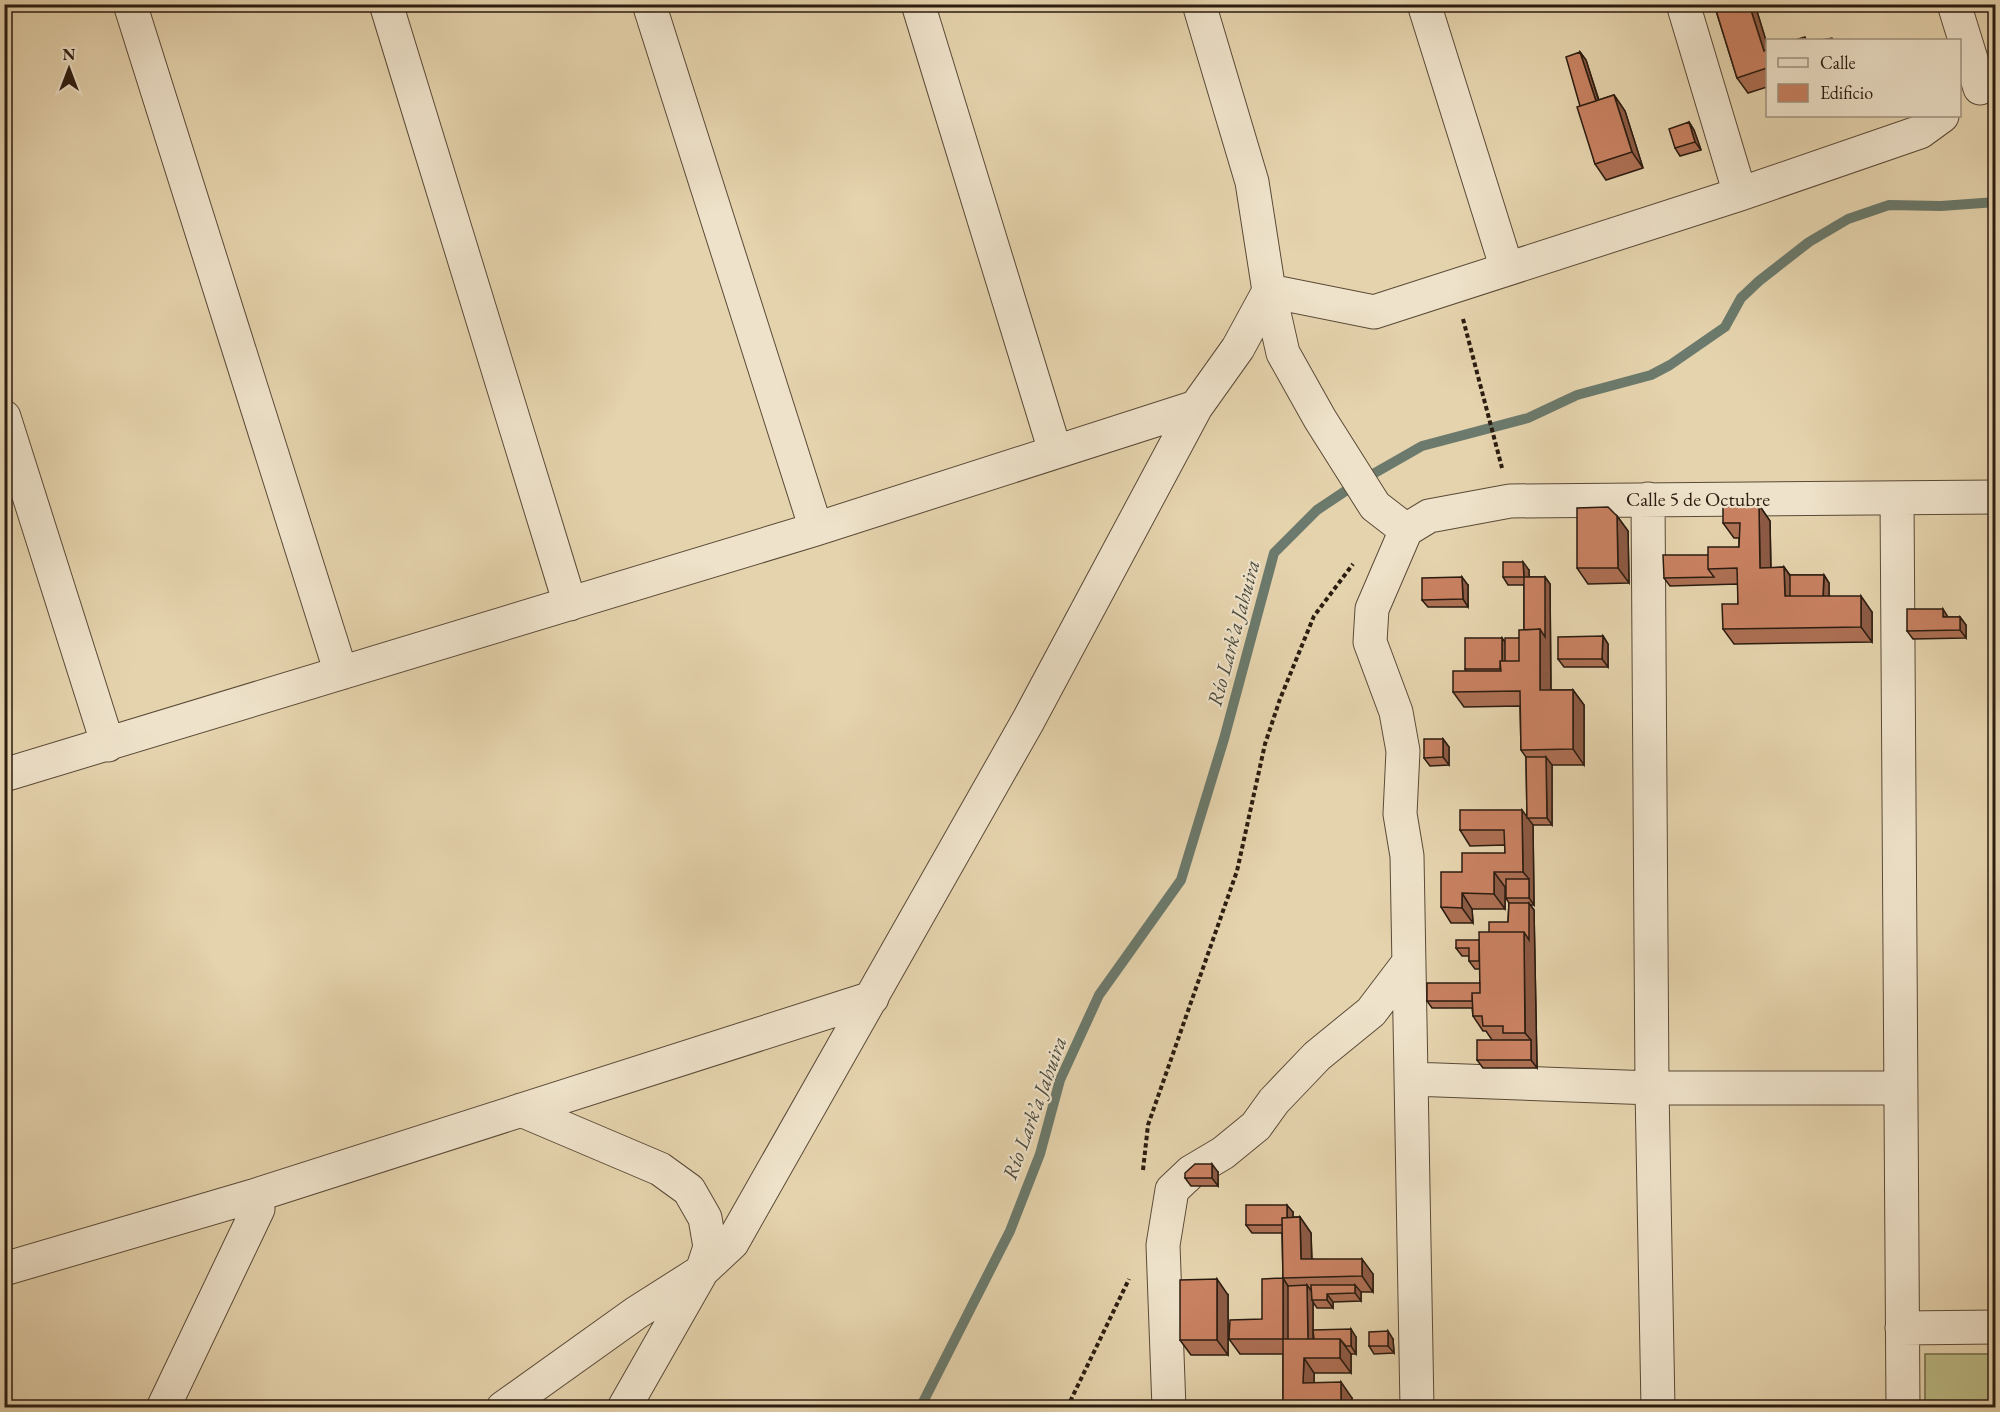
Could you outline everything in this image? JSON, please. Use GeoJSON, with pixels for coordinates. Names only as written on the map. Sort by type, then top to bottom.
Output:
{"type":"FeatureCollection","features":[{"type":"Feature","properties":{"kind":"street"},"geometry":{"type":"LineString","coordinates":[[130,4],[341,673]]}},
{"type":"Feature","properties":{"kind":"street"},"geometry":{"type":"LineString","coordinates":[[386,4],[570,604]]}},
{"type":"Feature","properties":{"kind":"street"},"geometry":{"type":"LineString","coordinates":[[649,4],[816,529]]}},
{"type":"Feature","properties":{"kind":"street"},"geometry":{"type":"LineString","coordinates":[[918,4],[1056,451]]}},
{"type":"Feature","properties":{"kind":"street"},"geometry":{"type":"LineString","coordinates":[[1199,4],[1252,182],[1269,291],[1283,353],[1320,420],[1375,506],[1406,530],[1372,609],[1370,642],[1396,712],[1403,751],[1400,814],[1407,856],[1417,1407]]}},
{"type":"Feature","properties":{"kind":"street"},"geometry":{"type":"LineString","coordinates":[[1424,4],[1507,268]]}},
{"type":"Feature","properties":{"kind":"street"},"geometry":{"type":"LineString","coordinates":[[1683,4],[1740,194]]}},
{"type":"Feature","properties":{"kind":"street"},"geometry":{"type":"LineString","coordinates":[[1954,4],[1978,91]]}},
{"type":"Feature","properties":{"kind":"street"},"geometry":{"type":"LineString","coordinates":[[1269,291],[1374,312],[1740,194],[1920,132],[1941,117]]}},
{"type":"Feature","properties":{"kind":"street"},"geometry":{"type":"LineString","coordinates":[[503,1407],[636,1312],[702,1271],[732,1243],[1028,722],[1196,407],[1238,348],[1269,291]]}},
{"type":"Feature","properties":{"kind":"street"},"geometry":{"type":"LineString","coordinates":[[4,775],[816,529],[1196,407]]}},
{"type":"Feature","properties":{"kind":"street"},"geometry":{"type":"LineString","coordinates":[[4,417],[108,745]]}},
{"type":"Feature","properties":{"kind":"street"},"geometry":{"type":"LineString","coordinates":[[1897,498],[1899,1088],[1903,1407]]}},
{"type":"Feature","properties":{"kind":"street","name":"Calle 5 de Octubre"},"geometry":{"type":"LineString","coordinates":[[1406,530],[1429,516],[1489,503],[1539,500],[1995,498]]}},
{"type":"Feature","properties":{"kind":"street"},"geometry":{"type":"LineString","coordinates":[[1648,500],[1652,1088],[1658,1407]]}},
{"type":"Feature","properties":{"kind":"street"},"geometry":{"type":"LineString","coordinates":[[1169,1407],[1163,1245],[1172,1190],[1191,1172],[1223,1153],[1256,1126],[1274,1101],[1317,1056],[1371,1012],[1409,962]]}},
{"type":"Feature","properties":{"kind":"street"},"geometry":{"type":"LineString","coordinates":[[4,1269],[256,1195],[872,998]]}},
{"type":"Feature","properties":{"kind":"street"},"geometry":{"type":"LineString","coordinates":[[1412,1079],[1652,1088],[1899,1088]]}},
{"type":"Feature","properties":{"kind":"street"},"geometry":{"type":"LineString","coordinates":[[521,1110],[660,1169],[689,1190],[705,1218],[710,1246],[702,1271],[624,1407]]}},
{"type":"Feature","properties":{"kind":"street"},"geometry":{"type":"LineString","coordinates":[[163,1407],[258,1209],[256,1195]]}},
{"type":"Feature","properties":{"kind":"street"},"geometry":{"type":"LineString","coordinates":[[1902,1328],[1995,1327]]}},
{"type":"Feature","properties":{"kind":"path"},"geometry":{"type":"LineString","coordinates":[[1454,286],[1501,464]]}},
{"type":"Feature","properties":{"kind":"path"},"geometry":{"type":"LineString","coordinates":[[1143,1178],[1148,1125],[1237,871],[1265,744],[1280,699],[1314,616],[1348,568],[1358,561]]}},
{"type":"Feature","properties":{"kind":"path"},"geometry":{"type":"LineString","coordinates":[[1067,1407],[1134,1269]]}},
{"type":"Feature","properties":{"kind":"shaded area"},"geometry":{"type":"Polygon","coordinates":[[[1925,1354],[1995,1354],[1995,1407],[1925,1407],[1925,1354]]]}},
{"type":"Feature","properties":{"kind":"building"},"geometry":{"type":"Polygon","coordinates":[[[1714,4],[1749,4],[1764,51],[1766,50],[1766,68],[1737,78],[1714,4]]]}},
{"type":"Feature","properties":{"kind":"building"},"geometry":{"type":"Polygon","coordinates":[[[1580,52],[1596,101],[1580,106],[1566,57],[1580,52]]]}},
{"type":"Feature","properties":{"kind":"building"},"geometry":{"type":"Polygon","coordinates":[[[1614,95],[1632,152],[1595,164],[1577,107],[1614,95]]]}},
{"type":"Feature","properties":{"kind":"building"},"geometry":{"type":"Polygon","coordinates":[[[1689,122],[1695,142],[1675,148],[1669,129],[1689,122]]]}},
{"type":"Feature","properties":{"kind":"building"},"geometry":{"type":"Polygon","coordinates":[[[1759,505],[1760,568],[1784,567],[1785,596],[1861,596],[1861,627],[1723,629],[1722,604],[1738,604],[1737,568],[1708,569],[1708,547],[1739,547],[1740,523],[1723,523],[1723,506],[1759,505]]]}},
{"type":"Feature","properties":{"kind":"building"},"geometry":{"type":"Polygon","coordinates":[[[1608,507],[1617,516],[1618,568],[1577,568],[1577,508],[1608,507]]]}},
{"type":"Feature","properties":{"kind":"building"},"geometry":{"type":"Polygon","coordinates":[[[1663,555],[1708,555],[1708,569],[1714,577],[1664,578],[1663,555]]]}},
{"type":"Feature","properties":{"kind":"building"},"geometry":{"type":"Polygon","coordinates":[[[1503,562],[1523,562],[1524,577],[1503,577],[1503,562]]]}},
{"type":"Feature","properties":{"kind":"building"},"geometry":{"type":"Polygon","coordinates":[[[1790,575],[1824,575],[1823,596],[1790,596],[1790,575]]]}},
{"type":"Feature","properties":{"kind":"building"},"geometry":{"type":"Polygon","coordinates":[[[1462,577],[1463,599],[1422,600],[1422,578],[1462,577]]]}},
{"type":"Feature","properties":{"kind":"building"},"geometry":{"type":"Polygon","coordinates":[[[1524,577],[1545,577],[1545,637],[1540,629],[1524,630],[1524,577]]]}},
{"type":"Feature","properties":{"kind":"building"},"geometry":{"type":"Polygon","coordinates":[[[1907,609],[1943,609],[1943,617],[1960,617],[1960,630],[1907,631],[1907,609]]]}},
{"type":"Feature","properties":{"kind":"building"},"geometry":{"type":"Polygon","coordinates":[[[1540,629],[1540,690],[1573,690],[1573,749],[1521,750],[1520,691],[1453,692],[1453,671],[1501,671],[1500,661],[1519,661],[1519,630],[1540,629]]]}},
{"type":"Feature","properties":{"kind":"building"},"geometry":{"type":"Polygon","coordinates":[[[1603,636],[1602,659],[1558,659],[1558,637],[1603,636]]]}},
{"type":"Feature","properties":{"kind":"building"},"geometry":{"type":"Polygon","coordinates":[[[1465,638],[1502,638],[1500,669],[1465,669],[1465,638]]]}},
{"type":"Feature","properties":{"kind":"building"},"geometry":{"type":"Polygon","coordinates":[[[1505,638],[1519,638],[1519,661],[1505,661],[1505,638]]]}},
{"type":"Feature","properties":{"kind":"building"},"geometry":{"type":"Polygon","coordinates":[[[1424,739],[1443,739],[1443,757],[1424,758],[1424,739]]]}},
{"type":"Feature","properties":{"kind":"building"},"geometry":{"type":"Polygon","coordinates":[[[1526,757],[1546,757],[1547,818],[1527,818],[1526,757]]]}},
{"type":"Feature","properties":{"kind":"building"},"geometry":{"type":"Polygon","coordinates":[[[1460,810],[1522,810],[1523,872],[1494,872],[1494,894],[1462,893],[1462,908],[1441,907],[1441,872],[1462,872],[1462,853],[1505,853],[1504,830],[1460,830],[1460,810]]]}},
{"type":"Feature","properties":{"kind":"building"},"geometry":{"type":"Polygon","coordinates":[[[1506,879],[1529,879],[1529,898],[1506,898],[1506,879]]]}},
{"type":"Feature","properties":{"kind":"building"},"geometry":{"type":"Polygon","coordinates":[[[1509,903],[1529,903],[1529,940],[1524,932],[1489,932],[1489,922],[1508,922],[1509,903]]]}},
{"type":"Feature","properties":{"kind":"building"},"geometry":{"type":"Polygon","coordinates":[[[1479,932],[1524,932],[1525,1033],[1503,1033],[1503,1026],[1483,1026],[1482,1016],[1473,1016],[1472,993],[1480,993],[1479,932]]]}},
{"type":"Feature","properties":{"kind":"building"},"geometry":{"type":"Polygon","coordinates":[[[1456,940],[1479,940],[1479,961],[1469,961],[1469,948],[1456,948],[1456,940]]]}},
{"type":"Feature","properties":{"kind":"building"},"geometry":{"type":"Polygon","coordinates":[[[1427,983],[1480,983],[1480,993],[1472,993],[1472,1001],[1427,1001],[1427,983]]]}},
{"type":"Feature","properties":{"kind":"building"},"geometry":{"type":"Polygon","coordinates":[[[1477,1040],[1531,1040],[1531,1060],[1477,1060],[1477,1040]]]}},
{"type":"Feature","properties":{"kind":"building"},"geometry":{"type":"Polygon","coordinates":[[[1195,1164],[1212,1164],[1212,1178],[1185,1178],[1185,1173],[1195,1164]]]}},
{"type":"Feature","properties":{"kind":"building"},"geometry":{"type":"Polygon","coordinates":[[[1246,1205],[1287,1205],[1287,1218],[1282,1218],[1282,1225],[1246,1225],[1246,1205]]]}},
{"type":"Feature","properties":{"kind":"building"},"geometry":{"type":"Polygon","coordinates":[[[1300,1217],[1301,1259],[1362,1259],[1362,1276],[1283,1278],[1282,1218],[1300,1217]]]}},
{"type":"Feature","properties":{"kind":"building"},"geometry":{"type":"Polygon","coordinates":[[[1283,1278],[1283,1339],[1229,1339],[1230,1320],[1262,1319],[1262,1279],[1283,1278]]]}},
{"type":"Feature","properties":{"kind":"building"},"geometry":{"type":"Polygon","coordinates":[[[1217,1279],[1217,1340],[1180,1340],[1180,1280],[1217,1279]]]}},
{"type":"Feature","properties":{"kind":"building"},"geometry":{"type":"Polygon","coordinates":[[[1307,1285],[1308,1339],[1288,1339],[1288,1286],[1307,1285]]]}},
{"type":"Feature","properties":{"kind":"building"},"geometry":{"type":"Polygon","coordinates":[[[1311,1285],[1355,1285],[1355,1293],[1327,1294],[1327,1300],[1312,1300],[1311,1285]]]}},
{"type":"Feature","properties":{"kind":"building"},"geometry":{"type":"Polygon","coordinates":[[[1351,1329],[1351,1346],[1346,1346],[1340,1339],[1314,1339],[1313,1330],[1351,1329]]]}},
{"type":"Feature","properties":{"kind":"building"},"geometry":{"type":"Polygon","coordinates":[[[1388,1331],[1388,1346],[1369,1346],[1369,1332],[1388,1331]]]}},
{"type":"Feature","properties":{"kind":"building"},"geometry":{"type":"Polygon","coordinates":[[[1283,1339],[1340,1339],[1340,1358],[1304,1358],[1303,1383],[1341,1382],[1341,1407],[1283,1407],[1283,1339]]]}},
{"type":"Feature","properties":{"kind":"waterway","name":"Río Lark’a Jahuira"},"geometry":{"type":"LineString","coordinates":[[920,1408],[1010,1231],[1040,1154],[1060,1080],[1099,995],[1181,880],[1224,739],[1274,553],[1317,510],[1359,482],[1422,446],[1528,418],[1577,395],[1651,375],[1670,365],[1725,327],[1741,298],[1759,281],[1809,242],[1848,219],[1889,205],[1941,206],[1996,202]]}}]}
